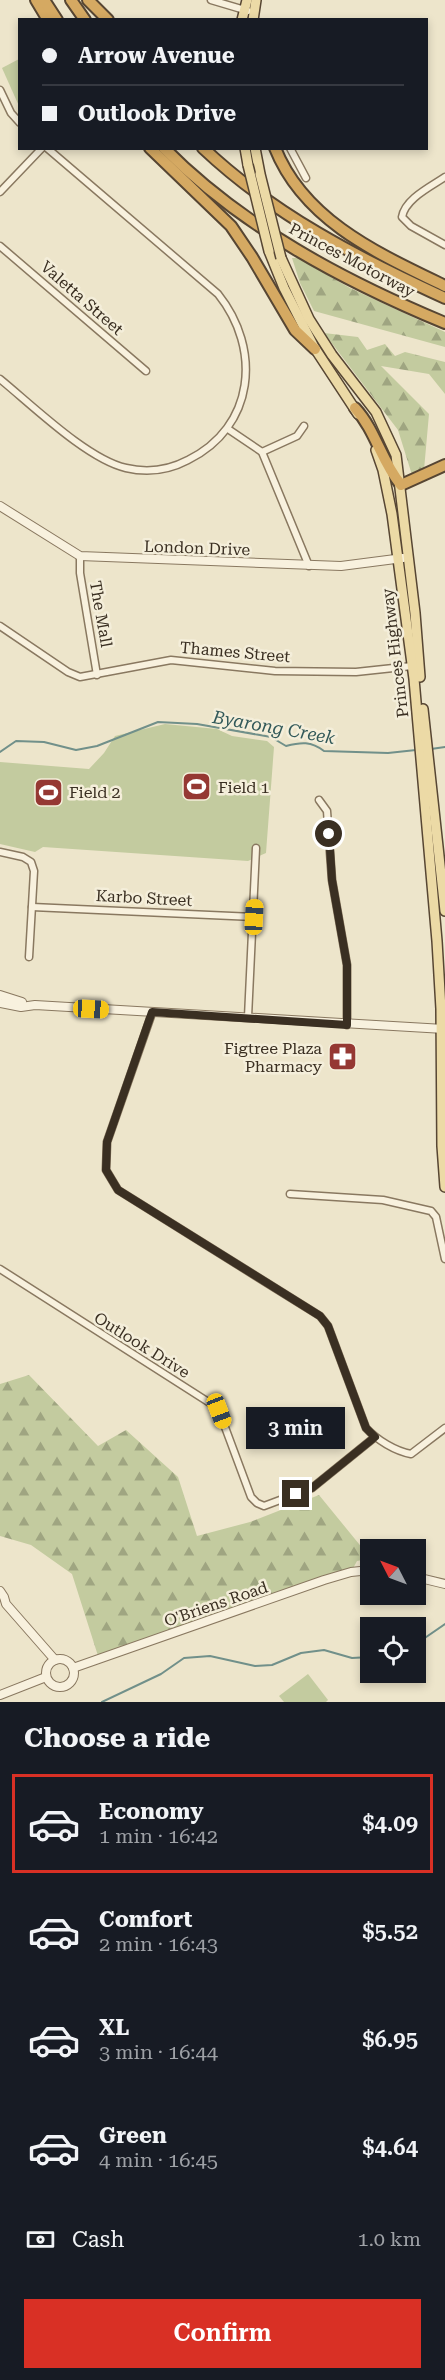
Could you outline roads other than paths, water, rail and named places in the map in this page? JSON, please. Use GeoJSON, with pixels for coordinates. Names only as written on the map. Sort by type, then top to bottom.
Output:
{"type":"FeatureCollection","features":[{"type":"Feature","properties":{"kind":"highway"},"geometry":{"type":"LineString","coordinates":[[36,0],[47,18]]}},
{"type":"Feature","properties":{"kind":"highway"},"geometry":{"type":"LineString","coordinates":[[44,0],[56,18]]}},
{"type":"Feature","properties":{"kind":"highway"},"geometry":{"type":"LineString","coordinates":[[71,0],[84,18]]}},
{"type":"Feature","properties":{"kind":"highway"},"geometry":{"type":"LineString","coordinates":[[88,0],[106,18]]}},
{"type":"Feature","properties":{"kind":"highway"},"geometry":{"type":"LineString","coordinates":[[152,150],[231,226],[295,330],[315,349]]}},
{"type":"Feature","properties":{"kind":"highway","name":"Princes Motorway"},"geometry":{"type":"LineString","coordinates":[[166,150],[221,196],[285,242],[335,271],[404,306],[445,323]]}},
{"type":"Feature","properties":{"kind":"highway","name":"Princes Motorway"},"geometry":{"type":"LineString","coordinates":[[205,150],[233,175],[298,222],[375,266],[445,298]]}},
{"type":"Feature","properties":{"kind":"highway"},"geometry":{"type":"LineString","coordinates":[[276,150],[293,183],[324,216],[375,251],[445,286]]}},
{"type":"Feature","properties":{"kind":"highway"},"geometry":{"type":"LineString","coordinates":[[355,408],[376,437],[393,475],[401,485],[445,465]]}},
{"type":"Feature","properties":{"kind":"main road"},"geometry":{"type":"LineString","coordinates":[[247,0],[248,15]]}},
{"type":"Feature","properties":{"kind":"main road"},"geometry":{"type":"LineString","coordinates":[[248,15],[256,0]]}},
{"type":"Feature","properties":{"kind":"main road","name":"Princes Highway"},"geometry":{"type":"LineString","coordinates":[[245,150],[269,251],[293,308],[315,349],[355,408],[383,470],[415,613],[423,742]]}},
{"type":"Feature","properties":{"kind":"main road","name":"Princes Highway"},"geometry":{"type":"LineString","coordinates":[[255,150],[281,258],[302,306],[324,343],[384,424],[396,455],[401,485],[403,558],[412,666],[445,911]]}},
{"type":"Feature","properties":{"kind":"main road","name":"Princes Highway"},"geometry":{"type":"LineString","coordinates":[[425,761],[443,1029],[445,1187]]}},
{"type":"Feature","properties":{"kind":"street"},"geometry":{"type":"LineString","coordinates":[[211,0],[248,15]]}},
{"type":"Feature","properties":{"kind":"street"},"geometry":{"type":"LineString","coordinates":[[0,90],[11,113],[18,121]]}},
{"type":"Feature","properties":{"kind":"street"},"geometry":{"type":"LineString","coordinates":[[0,192],[42,150]]}},
{"type":"Feature","properties":{"kind":"street"},"geometry":{"type":"LineString","coordinates":[[0,379],[102,459],[125,468],[157,470],[181,464],[214,444],[228,429],[236,413],[246,380],[246,360],[242,339],[228,306],[219,294],[46,150]]}},
{"type":"Feature","properties":{"kind":"street"},"geometry":{"type":"LineString","coordinates":[[291,150],[306,178]]}},
{"type":"Feature","properties":{"kind":"street"},"geometry":{"type":"LineString","coordinates":[[445,177],[417,196],[403,209],[402,217],[411,226],[445,245]]}},
{"type":"Feature","properties":{"kind":"street","name":"Valetta Street"},"geometry":{"type":"LineString","coordinates":[[0,246],[147,371]]}},
{"type":"Feature","properties":{"kind":"street"},"geometry":{"type":"LineString","coordinates":[[262,452],[297,436],[304,426]]}},
{"type":"Feature","properties":{"kind":"street"},"geometry":{"type":"LineString","coordinates":[[228,429],[262,452],[309,566]]}},
{"type":"Feature","properties":{"kind":"street","name":"London Drive"},"geometry":{"type":"LineString","coordinates":[[0,506],[80,556],[309,566],[357,565],[403,558]]}},
{"type":"Feature","properties":{"kind":"street","name":"The Mall"},"geometry":{"type":"LineString","coordinates":[[80,556],[80,573],[97,675]]}},
{"type":"Feature","properties":{"kind":"street","name":"Thames Street"},"geometry":{"type":"LineString","coordinates":[[0,626],[70,673],[80,677],[171,660],[275,671],[356,672],[412,666]]}},
{"type":"Feature","properties":{"kind":"street"},"geometry":{"type":"LineString","coordinates":[[319,800],[327,811],[332,880],[347,965],[347,1025]]}},
{"type":"Feature","properties":{"kind":"street"},"geometry":{"type":"LineString","coordinates":[[248,1017],[256,848]]}},
{"type":"Feature","properties":{"kind":"street"},"geometry":{"type":"LineString","coordinates":[[0,852],[23,857],[31,862],[34,871],[29,957]]}},
{"type":"Feature","properties":{"kind":"street","name":"Karbo Street"},"geometry":{"type":"LineString","coordinates":[[32,906],[254,917]]}},
{"type":"Feature","properties":{"kind":"street"},"geometry":{"type":"LineString","coordinates":[[0,995],[35,1005]]}},
{"type":"Feature","properties":{"kind":"street"},"geometry":{"type":"LineString","coordinates":[[0,1003],[443,1029]]}},
{"type":"Feature","properties":{"kind":"street"},"geometry":{"type":"LineString","coordinates":[[152,1012],[107,1142],[106,1170],[118,1190],[320,1316],[328,1326],[366,1428],[375,1437],[404,1453],[411,1454],[445,1428]]}},
{"type":"Feature","properties":{"kind":"street"},"geometry":{"type":"LineString","coordinates":[[290,1194],[383,1200],[431,1210],[436,1217],[445,1259]]}},
{"type":"Feature","properties":{"kind":"street","name":"Outlook Drive"},"geometry":{"type":"LineString","coordinates":[[0,1269],[213,1405],[219,1411],[251,1497],[257,1503],[264,1506],[312,1488],[375,1437]]}},
{"type":"Feature","properties":{"kind":"street","name":"O'Briens Road"},"geometry":{"type":"LineString","coordinates":[[46,1677],[56,1687],[66,1686],[72,1679],[73,1668],[324,1580],[360,1571]]}},
{"type":"Feature","properties":{"kind":"street"},"geometry":{"type":"LineString","coordinates":[[426,1579],[445,1584]]}},
{"type":"Feature","properties":{"kind":"street"},"geometry":{"type":"LineString","coordinates":[[0,1592],[4,1597],[3,1603],[55,1660]]}},
{"type":"Feature","properties":{"kind":"street"},"geometry":{"type":"LineString","coordinates":[[0,1695],[46,1677],[46,1669],[55,1660],[65,1660],[73,1668]]}},
{"type":"Feature","properties":{"kind":"waterway","name":"Byarong Creek"},"geometry":{"type":"LineString","coordinates":[[0,752],[16,741],[44,742],[76,750],[97,746],[158,722],[197,724],[271,737],[286,746],[310,744],[324,751],[388,753],[416,750]]}},
{"type":"Feature","properties":{"kind":"waterway","name":"Byarong Creek"},"geometry":{"type":"LineString","coordinates":[[431,749],[445,747]]}},
{"type":"Feature","properties":{"kind":"waterway"},"geometry":{"type":"LineString","coordinates":[[426,1637],[445,1624]]}},
{"type":"Feature","properties":{"kind":"waterway"},"geometry":{"type":"LineString","coordinates":[[102,1702],[161,1674],[184,1658],[210,1656],[255,1666],[272,1665],[301,1653],[324,1650],[352,1658],[360,1658]]}},
{"type":"Feature","properties":{"kind":"place","name":"Field 1"},"geometry":{"type":"Point","coordinates":[197,787]}},
{"type":"Feature","properties":{"kind":"place","name":"Field 2"},"geometry":{"type":"Point","coordinates":[48,792]}},
{"type":"Feature","properties":{"kind":"place","name":"Figtree Plaza Pharmacy"},"geometry":{"type":"Point","coordinates":[343,1057]}}]}
